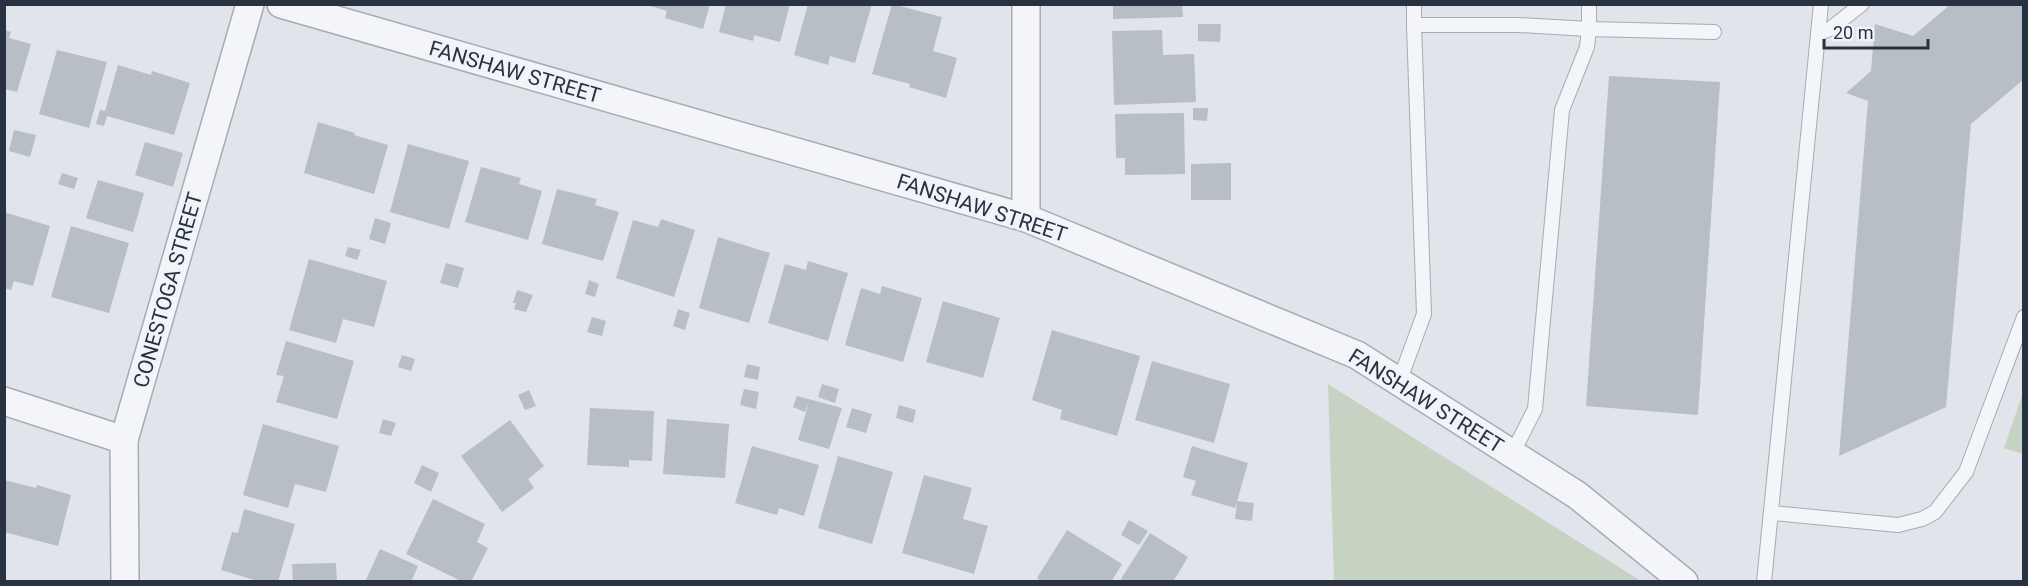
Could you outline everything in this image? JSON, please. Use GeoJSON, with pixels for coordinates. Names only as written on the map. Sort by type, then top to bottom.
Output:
{"type":"FeatureCollection","features":[{"type":"Feature","properties":{"kind":"street","name":"CONESTOGA STREET"},"geometry":{"type":"LineString","coordinates":[[125,582],[124,440],[250,4]]}},
{"type":"Feature","properties":{"kind":"street","name":"FANSHAW STREET"},"geometry":{"type":"LineString","coordinates":[[281,4],[1026,218],[1357,355],[1577,495],[1684,582]]}},
{"type":"Feature","properties":{"kind":"street"},"geometry":{"type":"LineString","coordinates":[[1026,4],[1026,218]]}},
{"type":"Feature","properties":{"kind":"street"},"geometry":{"type":"LineString","coordinates":[[4,401],[124,440]]}},
{"type":"Feature","properties":{"kind":"lane"},"geometry":{"type":"LineString","coordinates":[[1399,382],[1424,314],[1414,4]]}},
{"type":"Feature","properties":{"kind":"lane"},"geometry":{"type":"LineString","coordinates":[[1512,454],[1535,410],[1562,110],[1587,47],[1589,4]]}},
{"type":"Feature","properties":{"kind":"lane"},"geometry":{"type":"LineString","coordinates":[[1764,582],[1821,4]]}},
{"type":"Feature","properties":{"kind":"lane"},"geometry":{"type":"LineString","coordinates":[[1818,33],[1830,29],[1862,4]]}},
{"type":"Feature","properties":{"kind":"lane"},"geometry":{"type":"LineString","coordinates":[[1414,25],[1518,25],[1714,32]]}},
{"type":"Feature","properties":{"kind":"lane"},"geometry":{"type":"LineString","coordinates":[[1772,513],[1898,525],[1922,519],[1935,512],[1966,472],[2024,317]]}},
{"type":"Feature","properties":{"kind":"green space"},"geometry":{"type":"Polygon","coordinates":[[[1328,384],[1641,581],[1334,581],[1328,384]]]}},
{"type":"Feature","properties":{"kind":"green space"},"geometry":{"type":"Polygon","coordinates":[[[2023,393],[2024,454],[2004,448],[2023,393]]]}},
{"type":"Feature","properties":{"kind":"building"},"geometry":{"type":"Polygon","coordinates":[[[710,4],[703,29],[665,18],[667,11],[647,5],[710,4]]]}},
{"type":"Feature","properties":{"kind":"building"},"geometry":{"type":"Polygon","coordinates":[[[726,4],[790,4],[780,42],[754,35],[753,41],[719,32],[726,4]]]}},
{"type":"Feature","properties":{"kind":"building"},"geometry":{"type":"Polygon","coordinates":[[[808,4],[872,4],[855,63],[830,56],[828,65],[794,55],[808,4]]]}},
{"type":"Feature","properties":{"kind":"building"},"geometry":{"type":"Polygon","coordinates":[[[892,4],[942,17],[933,51],[957,58],[946,98],[909,87],[910,84],[872,74],[892,4]]]}},
{"type":"Feature","properties":{"kind":"building"},"geometry":{"type":"Polygon","coordinates":[[[1113,4],[1182,4],[1183,17],[1113,19],[1113,4]]]}},
{"type":"Feature","properties":{"kind":"building"},"geometry":{"type":"Polygon","coordinates":[[[1951,4],[2024,4],[2024,79],[1971,124],[1946,407],[1839,456],[1868,101],[1846,93],[1871,71],[1875,24],[1913,36],[1951,4]]]}},
{"type":"Feature","properties":{"kind":"building"},"geometry":{"type":"Polygon","coordinates":[[[1198,24],[1221,24],[1220,42],[1198,41],[1198,24]]]}},
{"type":"Feature","properties":{"kind":"building"},"geometry":{"type":"Polygon","coordinates":[[[4,30],[11,32],[9,38],[31,44],[17,92],[4,89],[4,30]]]}},
{"type":"Feature","properties":{"kind":"building"},"geometry":{"type":"Polygon","coordinates":[[[1162,30],[1163,55],[1194,54],[1196,102],[1114,105],[1112,31],[1162,30]]]}},
{"type":"Feature","properties":{"kind":"building"},"geometry":{"type":"Polygon","coordinates":[[[57,50],[107,62],[89,128],[39,114],[57,50]]]}},
{"type":"Feature","properties":{"kind":"building"},"geometry":{"type":"Polygon","coordinates":[[[118,65],[151,75],[152,71],[190,83],[174,135],[107,116],[104,126],[96,124],[100,110],[105,111],[118,65]]]}},
{"type":"Feature","properties":{"kind":"building"},"geometry":{"type":"Polygon","coordinates":[[[1609,76],[1720,82],[1698,415],[1586,406],[1609,76]]]}},
{"type":"Feature","properties":{"kind":"building"},"geometry":{"type":"Polygon","coordinates":[[[1193,108],[1208,108],[1207,121],[1193,120],[1193,108]]]}},
{"type":"Feature","properties":{"kind":"building"},"geometry":{"type":"Polygon","coordinates":[[[1184,113],[1185,174],[1125,175],[1125,158],[1116,158],[1115,114],[1184,113]]]}},
{"type":"Feature","properties":{"kind":"building"},"geometry":{"type":"Polygon","coordinates":[[[318,122],[388,145],[374,194],[304,173],[318,122]]]}},
{"type":"Feature","properties":{"kind":"building"},"geometry":{"type":"Polygon","coordinates":[[[14,130],[36,135],[30,157],[9,151],[14,130]]]}},
{"type":"Feature","properties":{"kind":"building"},"geometry":{"type":"Polygon","coordinates":[[[145,142],[183,153],[173,187],[135,175],[145,142]]]}},
{"type":"Feature","properties":{"kind":"building"},"geometry":{"type":"Polygon","coordinates":[[[408,144],[469,161],[449,229],[390,212],[408,144]]]}},
{"type":"Feature","properties":{"kind":"building"},"geometry":{"type":"Polygon","coordinates":[[[1231,163],[1231,200],[1191,200],[1191,164],[1231,163]]]}},
{"type":"Feature","properties":{"kind":"building"},"geometry":{"type":"Polygon","coordinates":[[[481,167],[521,178],[519,184],[542,191],[528,240],[465,222],[481,167]]]}},
{"type":"Feature","properties":{"kind":"building"},"geometry":{"type":"Polygon","coordinates":[[[62,173],[78,178],[74,189],[58,184],[62,173]]]}},
{"type":"Feature","properties":{"kind":"building"},"geometry":{"type":"Polygon","coordinates":[[[98,180],[144,193],[133,232],[86,218],[98,180]]]}},
{"type":"Feature","properties":{"kind":"building"},"geometry":{"type":"Polygon","coordinates":[[[557,189],[597,199],[595,205],[619,212],[603,261],[542,244],[557,189]]]}},
{"type":"Feature","properties":{"kind":"building"},"geometry":{"type":"Polygon","coordinates":[[[4,212],[50,226],[33,286],[14,281],[11,290],[4,288],[4,212]]]}},
{"type":"Feature","properties":{"kind":"building"},"geometry":{"type":"Polygon","coordinates":[[[375,218],[391,223],[385,244],[369,239],[375,218]]]}},
{"type":"Feature","properties":{"kind":"building"},"geometry":{"type":"Polygon","coordinates":[[[661,219],[695,230],[674,297],[616,278],[633,220],[658,227],[661,219]]]}},
{"type":"Feature","properties":{"kind":"building"},"geometry":{"type":"Polygon","coordinates":[[[71,226],[129,243],[109,313],[51,297],[71,226]]]}},
{"type":"Feature","properties":{"kind":"building"},"geometry":{"type":"Polygon","coordinates":[[[718,237],[770,253],[749,323],[699,308],[718,237]]]}},
{"type":"Feature","properties":{"kind":"building"},"geometry":{"type":"Polygon","coordinates":[[[348,247],[361,250],[357,260],[345,256],[348,247]]]}},
{"type":"Feature","properties":{"kind":"building"},"geometry":{"type":"Polygon","coordinates":[[[309,259],[387,281],[374,327],[343,319],[336,343],[289,330],[309,259]]]}},
{"type":"Feature","properties":{"kind":"building"},"geometry":{"type":"Polygon","coordinates":[[[808,261],[848,273],[828,341],[768,323],[785,264],[806,270],[808,261]]]}},
{"type":"Feature","properties":{"kind":"building"},"geometry":{"type":"Polygon","coordinates":[[[446,263],[464,268],[458,288],[440,283],[446,263]]]}},
{"type":"Feature","properties":{"kind":"building"},"geometry":{"type":"Polygon","coordinates":[[[589,280],[599,284],[595,297],[585,294],[589,280]]]}},
{"type":"Feature","properties":{"kind":"building"},"geometry":{"type":"Polygon","coordinates":[[[882,286],[922,298],[903,362],[845,345],[861,288],[880,294],[882,286]]]}},
{"type":"Feature","properties":{"kind":"building"},"geometry":{"type":"Polygon","coordinates":[[[517,290],[533,295],[526,312],[514,309],[516,303],[513,303],[517,290]]]}},
{"type":"Feature","properties":{"kind":"building"},"geometry":{"type":"Polygon","coordinates":[[[943,301],[1000,318],[983,378],[926,362],[943,301]]]}},
{"type":"Feature","properties":{"kind":"building"},"geometry":{"type":"Polygon","coordinates":[[[678,309],[690,313],[685,330],[673,326],[678,309]]]}},
{"type":"Feature","properties":{"kind":"building"},"geometry":{"type":"Polygon","coordinates":[[[592,317],[606,321],[602,336],[587,332],[592,317]]]}},
{"type":"Feature","properties":{"kind":"building"},"geometry":{"type":"Polygon","coordinates":[[[1052,330],[1140,356],[1117,436],[1060,419],[1062,410],[1032,400],[1052,330]]]}},
{"type":"Feature","properties":{"kind":"building"},"geometry":{"type":"Polygon","coordinates":[[[286,341],[354,361],[337,419],[276,402],[284,376],[276,375],[286,341]]]}},
{"type":"Feature","properties":{"kind":"building"},"geometry":{"type":"Polygon","coordinates":[[[402,355],[415,359],[411,371],[398,367],[402,355]]]}},
{"type":"Feature","properties":{"kind":"building"},"geometry":{"type":"Polygon","coordinates":[[[1152,361],[1230,384],[1214,443],[1135,420],[1152,361]]]}},
{"type":"Feature","properties":{"kind":"building"},"geometry":{"type":"Polygon","coordinates":[[[747,364],[760,367],[758,380],[744,377],[747,364]]]}},
{"type":"Feature","properties":{"kind":"building"},"geometry":{"type":"Polygon","coordinates":[[[822,384],[839,389],[835,403],[818,397],[822,384]]]}},
{"type":"Feature","properties":{"kind":"building"},"geometry":{"type":"Polygon","coordinates":[[[744,389],[759,392],[756,409],[740,405],[744,389]]]}},
{"type":"Feature","properties":{"kind":"building"},"geometry":{"type":"Polygon","coordinates":[[[529,390],[536,406],[525,410],[518,395],[529,390]]]}},
{"type":"Feature","properties":{"kind":"building"},"geometry":{"type":"Polygon","coordinates":[[[797,396],[842,408],[829,449],[798,440],[809,402],[805,412],[793,407],[797,396]]]}},
{"type":"Feature","properties":{"kind":"building"},"geometry":{"type":"Polygon","coordinates":[[[899,405],[916,410],[913,423],[896,418],[899,405]]]}},
{"type":"Feature","properties":{"kind":"building"},"geometry":{"type":"Polygon","coordinates":[[[590,408],[654,411],[652,461],[629,460],[629,467],[587,465],[590,408]]]}},
{"type":"Feature","properties":{"kind":"building"},"geometry":{"type":"Polygon","coordinates":[[[852,408],[872,414],[866,433],[846,427],[852,408]]]}},
{"type":"Feature","properties":{"kind":"building"},"geometry":{"type":"Polygon","coordinates":[[[383,419],[396,423],[391,436],[379,433],[383,419]]]}},
{"type":"Feature","properties":{"kind":"building"},"geometry":{"type":"Polygon","coordinates":[[[667,419],[729,424],[725,478],[663,474],[667,419]]]}},
{"type":"Feature","properties":{"kind":"building"},"geometry":{"type":"Polygon","coordinates":[[[510,420],[544,466],[528,479],[534,488],[502,512],[461,456],[510,420]]]}},
{"type":"Feature","properties":{"kind":"building"},"geometry":{"type":"Polygon","coordinates":[[[263,424],[339,446],[326,492],[295,484],[288,508],[243,495],[263,424]]]}},
{"type":"Feature","properties":{"kind":"building"},"geometry":{"type":"Polygon","coordinates":[[[752,446],[819,465],[804,516],[779,508],[777,515],[735,503],[752,446]]]}},
{"type":"Feature","properties":{"kind":"building"},"geometry":{"type":"Polygon","coordinates":[[[1192,446],[1248,463],[1237,501],[1254,503],[1252,521],[1235,519],[1237,502],[1235,508],[1191,495],[1196,481],[1183,477],[1192,446]]]}},
{"type":"Feature","properties":{"kind":"building"},"geometry":{"type":"Polygon","coordinates":[[[838,456],[893,472],[872,544],[818,528],[838,456]]]}},
{"type":"Feature","properties":{"kind":"building"},"geometry":{"type":"Polygon","coordinates":[[[422,465],[439,473],[431,492],[414,483],[422,465]]]}},
{"type":"Feature","properties":{"kind":"building"},"geometry":{"type":"Polygon","coordinates":[[[924,475],[972,488],[963,519],[988,526],[974,574],[902,553],[924,475]]]}},
{"type":"Feature","properties":{"kind":"building"},"geometry":{"type":"Polygon","coordinates":[[[4,480],[36,488],[37,485],[71,495],[58,546],[4,532],[4,480]]]}},
{"type":"Feature","properties":{"kind":"building"},"geometry":{"type":"Polygon","coordinates":[[[433,499],[485,524],[477,542],[488,548],[471,582],[463,582],[406,554],[433,499]]]}},
{"type":"Feature","properties":{"kind":"building"},"geometry":{"type":"Polygon","coordinates":[[[244,509],[295,524],[278,582],[261,582],[221,570],[232,532],[238,533],[244,509]]]}},
{"type":"Feature","properties":{"kind":"building"},"geometry":{"type":"Polygon","coordinates":[[[1129,520],[1148,531],[1139,545],[1121,535],[1129,520]]]}},
{"type":"Feature","properties":{"kind":"building"},"geometry":{"type":"Polygon","coordinates":[[[1067,530],[1122,564],[1111,582],[1042,582],[1037,578],[1067,530]]]}},
{"type":"Feature","properties":{"kind":"building"},"geometry":{"type":"Polygon","coordinates":[[[1150,533],[1188,557],[1173,582],[1125,582],[1121,579],[1150,533]]]}},
{"type":"Feature","properties":{"kind":"building"},"geometry":{"type":"Polygon","coordinates":[[[380,549],[418,566],[411,582],[365,582],[380,549]]]}},
{"type":"Feature","properties":{"kind":"building"},"geometry":{"type":"Polygon","coordinates":[[[336,563],[337,582],[293,582],[292,564],[336,563]]]}}]}
